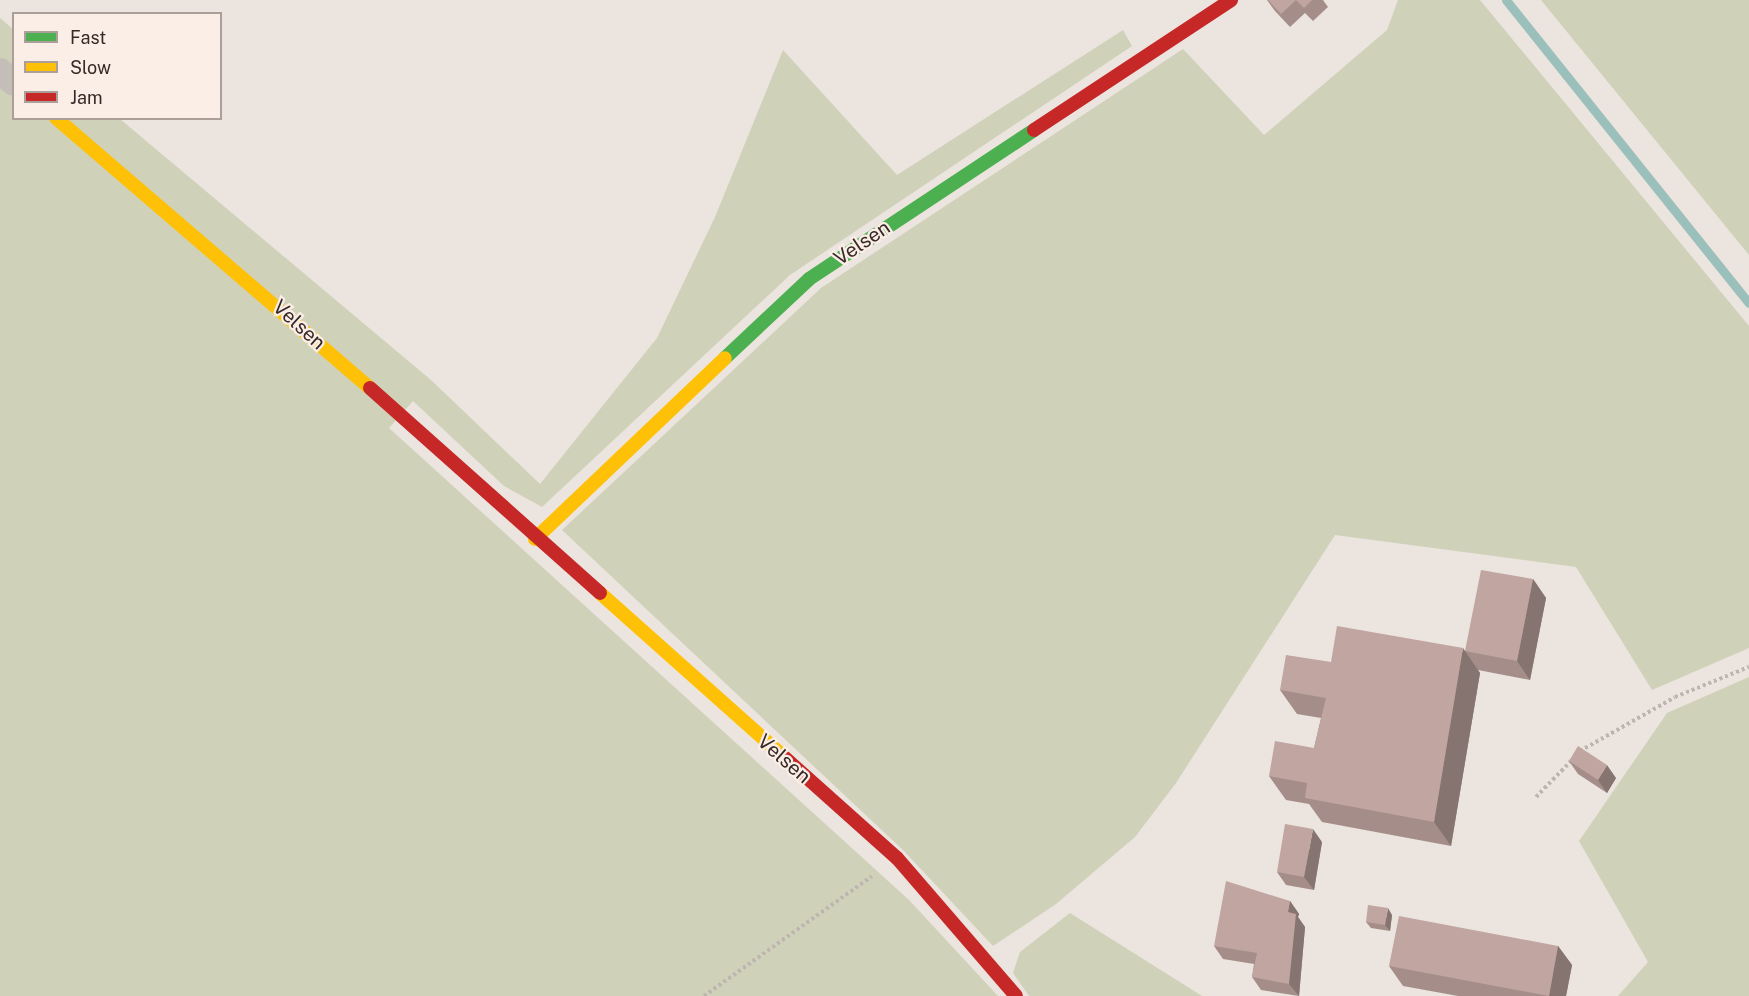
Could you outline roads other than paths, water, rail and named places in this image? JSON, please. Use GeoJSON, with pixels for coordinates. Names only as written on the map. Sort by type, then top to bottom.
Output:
{"type":"FeatureCollection","features":[{"type":"Feature","properties":{"kind":"street","name":"Velsen"},"geometry":{"type":"LineString","coordinates":[[535,539],[809,279],[1231,0]]}},
{"type":"Feature","properties":{"kind":"street"},"geometry":{"type":"LineString","coordinates":[[0,71],[12,81]]}},
{"type":"Feature","properties":{"kind":"street","name":"Velsen"},"geometry":{"type":"LineString","coordinates":[[58,120],[285,312],[535,539],[897,858],[1016,996]]}},
{"type":"Feature","properties":{"kind":"waterway"},"geometry":{"type":"LineString","coordinates":[[1506,0],[1749,303]]}}]}
